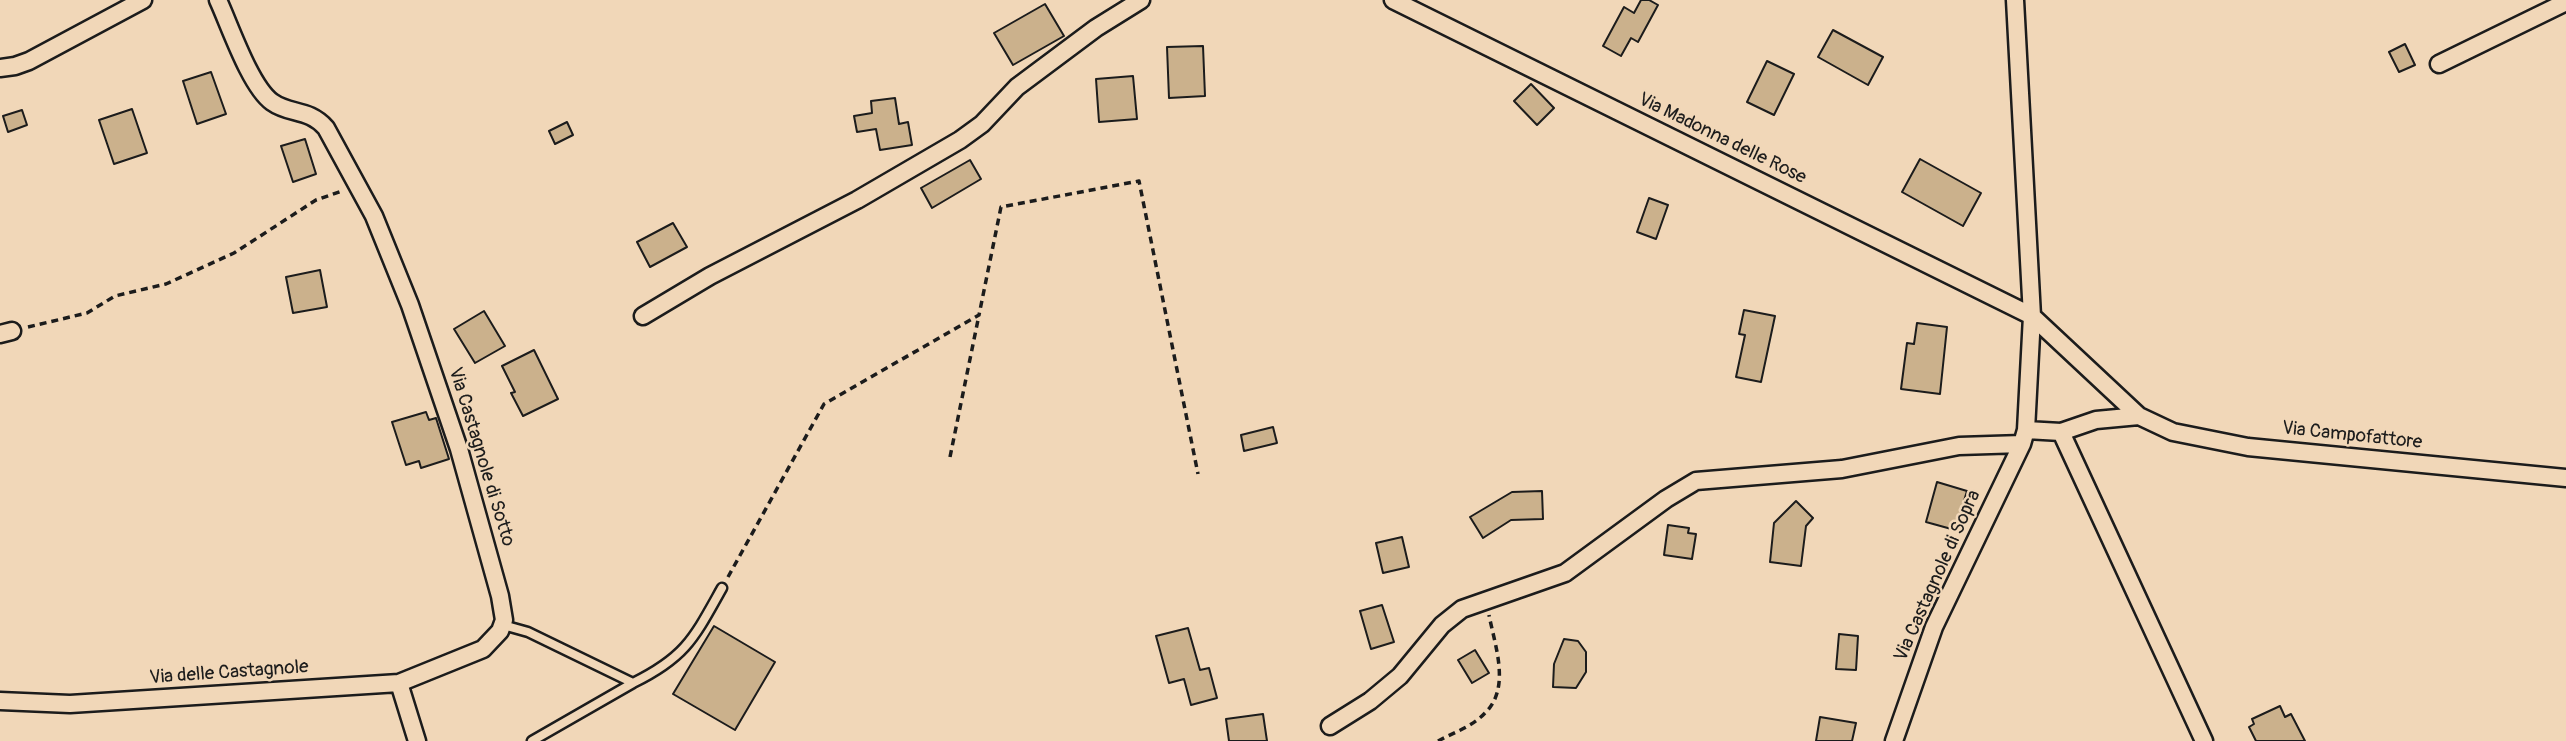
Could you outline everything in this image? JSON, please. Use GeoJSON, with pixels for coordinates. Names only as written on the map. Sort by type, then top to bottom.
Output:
{"type":"FeatureCollection","features":[{"type":"Feature","properties":{"kind":"street"},"geometry":{"type":"LineString","coordinates":[[0,68],[29,61],[143,0]]}},
{"type":"Feature","properties":{"kind":"street","name":"Via Castagnole di Sotto"},"geometry":{"type":"LineString","coordinates":[[218,0],[261,91],[275,104],[304,112],[320,121],[362,191],[398,272],[459,449],[500,596],[503,625]]}},
{"type":"Feature","properties":{"kind":"street"},"geometry":{"type":"LineString","coordinates":[[643,316],[710,276],[857,200],[960,140],[982,124],[1017,87],[1096,27],[1141,0]]}},
{"type":"Feature","properties":{"kind":"street","name":"Via Madonna delle Rose"},"geometry":{"type":"LineString","coordinates":[[1393,0],[2032,316]]}},
{"type":"Feature","properties":{"kind":"street"},"geometry":{"type":"LineString","coordinates":[[2015,0],[2032,316],[2024,437]]}},
{"type":"Feature","properties":{"kind":"street"},"geometry":{"type":"LineString","coordinates":[[2439,64],[2566,2]]}},
{"type":"Feature","properties":{"kind":"street","name":"Via Campofattore"},"geometry":{"type":"LineString","coordinates":[[2032,316],[2139,416],[2173,432],[2248,447],[2566,478]]}},
{"type":"Feature","properties":{"kind":"street"},"geometry":{"type":"LineString","coordinates":[[1330,726],[1370,701],[1400,676],[1443,625],[1462,609],[1565,572],[1666,499],[1696,481],[1842,469],[1959,446],[2061,432],[2096,420],[2139,416]]}},
{"type":"Feature","properties":{"kind":"street"},"geometry":{"type":"LineString","coordinates":[[2061,432],[2204,741]]}},
{"type":"Feature","properties":{"kind":"street","name":"Via Castagnole di Sopra"},"geometry":{"type":"LineString","coordinates":[[1894,741],[1934,627],[2024,437]]}},
{"type":"Feature","properties":{"kind":"street"},"geometry":{"type":"LineString","coordinates":[[417,741],[399,683],[483,649],[497,637],[503,625]]}},
{"type":"Feature","properties":{"kind":"street","name":"Via delle Castagnole"},"geometry":{"type":"LineString","coordinates":[[0,701],[70,705],[399,683]]}},
{"type":"Feature","properties":{"kind":"lane"},"geometry":{"type":"LineString","coordinates":[[531,741],[657,671],[681,653],[701,625],[722,587]]}},
{"type":"Feature","properties":{"kind":"lane"},"geometry":{"type":"LineString","coordinates":[[503,625],[528,632],[633,683]]}},
{"type":"Feature","properties":{"kind":"path"},"geometry":{"type":"LineString","coordinates":[[950,457],[1001,208],[1139,181],[1198,474]]}},
{"type":"Feature","properties":{"kind":"path"},"geometry":{"type":"LineString","coordinates":[[6,332],[87,313],[115,296],[166,284],[234,253],[316,200],[344,191],[362,191]]}},
{"type":"Feature","properties":{"kind":"path"},"geometry":{"type":"LineString","coordinates":[[722,587],[824,404],[979,316]]}},
{"type":"Feature","properties":{"kind":"path"},"geometry":{"type":"LineString","coordinates":[[1438,741],[1485,714],[1500,689],[1499,667],[1486,599]]}},
{"type":"Feature","properties":{"kind":"building"},"geometry":{"type":"Polygon","coordinates":[[[1641,0],[1649,0],[1658,5],[1638,42],[1631,38],[1621,56],[1603,46],[1624,7],[1634,13],[1641,0]]]}},
{"type":"Feature","properties":{"kind":"building"},"geometry":{"type":"Polygon","coordinates":[[[1045,4],[1064,36],[1013,65],[994,33],[1045,4]]]}},
{"type":"Feature","properties":{"kind":"building"},"geometry":{"type":"Polygon","coordinates":[[[1833,30],[1883,57],[1868,85],[1818,57],[1833,30]]]}},
{"type":"Feature","properties":{"kind":"building"},"geometry":{"type":"Polygon","coordinates":[[[2405,44],[2415,65],[2399,72],[2389,52],[2405,44]]]}},
{"type":"Feature","properties":{"kind":"building"},"geometry":{"type":"Polygon","coordinates":[[[1203,46],[1205,96],[1169,98],[1167,47],[1203,46]]]}},
{"type":"Feature","properties":{"kind":"building"},"geometry":{"type":"Polygon","coordinates":[[[1767,61],[1794,74],[1774,115],[1747,102],[1767,61]]]}},
{"type":"Feature","properties":{"kind":"building"},"geometry":{"type":"Polygon","coordinates":[[[211,72],[226,114],[197,124],[183,81],[211,72]]]}},
{"type":"Feature","properties":{"kind":"building"},"geometry":{"type":"Polygon","coordinates":[[[1133,76],[1137,119],[1099,122],[1096,79],[1133,76]]]}},
{"type":"Feature","properties":{"kind":"building"},"geometry":{"type":"Polygon","coordinates":[[[1531,84],[1554,108],[1537,125],[1514,101],[1531,84]]]}},
{"type":"Feature","properties":{"kind":"building"},"geometry":{"type":"Polygon","coordinates":[[[895,98],[899,124],[908,122],[912,145],[880,150],[876,129],[857,132],[854,116],[872,113],[871,101],[895,98]]]}},
{"type":"Feature","properties":{"kind":"building"},"geometry":{"type":"Polygon","coordinates":[[[132,109],[147,153],[114,164],[99,120],[132,109]]]}},
{"type":"Feature","properties":{"kind":"building"},"geometry":{"type":"Polygon","coordinates":[[[22,110],[27,125],[8,132],[3,116],[22,110]]]}},
{"type":"Feature","properties":{"kind":"building"},"geometry":{"type":"Polygon","coordinates":[[[567,122],[573,135],[555,144],[549,131],[567,122]]]}},
{"type":"Feature","properties":{"kind":"building"},"geometry":{"type":"Polygon","coordinates":[[[305,139],[316,174],[293,182],[281,146],[305,139]]]}},
{"type":"Feature","properties":{"kind":"building"},"geometry":{"type":"Polygon","coordinates":[[[1920,159],[1981,193],[1963,226],[1902,192],[1920,159]]]}},
{"type":"Feature","properties":{"kind":"building"},"geometry":{"type":"Polygon","coordinates":[[[970,160],[981,179],[932,208],[921,188],[970,160]]]}},
{"type":"Feature","properties":{"kind":"building"},"geometry":{"type":"Polygon","coordinates":[[[1649,198],[1668,205],[1656,239],[1637,232],[1649,198]]]}},
{"type":"Feature","properties":{"kind":"building"},"geometry":{"type":"Polygon","coordinates":[[[673,223],[687,247],[650,267],[637,242],[673,223]]]}},
{"type":"Feature","properties":{"kind":"building"},"geometry":{"type":"Polygon","coordinates":[[[320,270],[327,307],[293,313],[286,277],[320,270]]]}},
{"type":"Feature","properties":{"kind":"building"},"geometry":{"type":"Polygon","coordinates":[[[1744,310],[1775,316],[1761,382],[1736,377],[1745,335],[1739,334],[1744,310]]]}},
{"type":"Feature","properties":{"kind":"building"},"geometry":{"type":"Polygon","coordinates":[[[484,311],[505,346],[475,363],[454,329],[484,311]]]}},
{"type":"Feature","properties":{"kind":"building"},"geometry":{"type":"Polygon","coordinates":[[[1917,323],[1947,327],[1940,394],[1901,389],[1907,343],[1914,344],[1917,323]]]}},
{"type":"Feature","properties":{"kind":"building"},"geometry":{"type":"Polygon","coordinates":[[[534,350],[558,399],[523,416],[511,393],[515,392],[502,366],[534,350]]]}},
{"type":"Feature","properties":{"kind":"building"},"geometry":{"type":"Polygon","coordinates":[[[426,412],[429,420],[436,418],[449,459],[421,468],[419,461],[406,465],[392,422],[426,412]]]}},
{"type":"Feature","properties":{"kind":"building"},"geometry":{"type":"Polygon","coordinates":[[[1273,427],[1277,443],[1244,451],[1241,435],[1273,427]]]}},
{"type":"Feature","properties":{"kind":"building"},"geometry":{"type":"Polygon","coordinates":[[[1937,482],[1967,491],[1955,530],[1926,522],[1937,482]]]}},
{"type":"Feature","properties":{"kind":"building"},"geometry":{"type":"Polygon","coordinates":[[[1542,491],[1543,519],[1511,520],[1483,538],[1470,517],[1512,492],[1542,491]]]}},
{"type":"Feature","properties":{"kind":"building"},"geometry":{"type":"Polygon","coordinates":[[[1796,501],[1813,518],[1806,526],[1801,566],[1770,562],[1774,523],[1796,501]]]}},
{"type":"Feature","properties":{"kind":"building"},"geometry":{"type":"Polygon","coordinates":[[[1668,525],[1689,528],[1688,533],[1696,534],[1692,559],[1664,555],[1668,525]]]}},
{"type":"Feature","properties":{"kind":"building"},"geometry":{"type":"Polygon","coordinates":[[[1402,537],[1409,567],[1383,573],[1376,543],[1402,537]]]}},
{"type":"Feature","properties":{"kind":"building"},"geometry":{"type":"Polygon","coordinates":[[[1382,605],[1394,642],[1371,649],[1360,611],[1382,605]]]}},
{"type":"Feature","properties":{"kind":"building"},"geometry":{"type":"Polygon","coordinates":[[[714,626],[775,662],[735,730],[673,694],[714,626]]]}},
{"type":"Feature","properties":{"kind":"building"},"geometry":{"type":"Polygon","coordinates":[[[1188,628],[1200,670],[1209,668],[1217,698],[1191,705],[1184,679],[1169,683],[1156,636],[1188,628]]]}},
{"type":"Feature","properties":{"kind":"building"},"geometry":{"type":"Polygon","coordinates":[[[1839,634],[1858,636],[1856,670],[1836,669],[1839,634]]]}},
{"type":"Feature","properties":{"kind":"building"},"geometry":{"type":"Polygon","coordinates":[[[1564,639],[1578,641],[1586,652],[1586,672],[1576,688],[1553,687],[1554,664],[1564,639]]]}},
{"type":"Feature","properties":{"kind":"building"},"geometry":{"type":"Polygon","coordinates":[[[1475,650],[1489,673],[1472,683],[1458,660],[1475,650]]]}},
{"type":"Feature","properties":{"kind":"building"},"geometry":{"type":"Polygon","coordinates":[[[2280,706],[2285,717],[2291,714],[2305,741],[2256,741],[2249,727],[2254,724],[2252,719],[2280,706]]]}},
{"type":"Feature","properties":{"kind":"building"},"geometry":{"type":"Polygon","coordinates":[[[1263,714],[1267,741],[1229,741],[1226,719],[1263,714]]]}},
{"type":"Feature","properties":{"kind":"building"},"geometry":{"type":"Polygon","coordinates":[[[1820,717],[1856,723],[1852,741],[1816,741],[1820,717]]]}}]}
